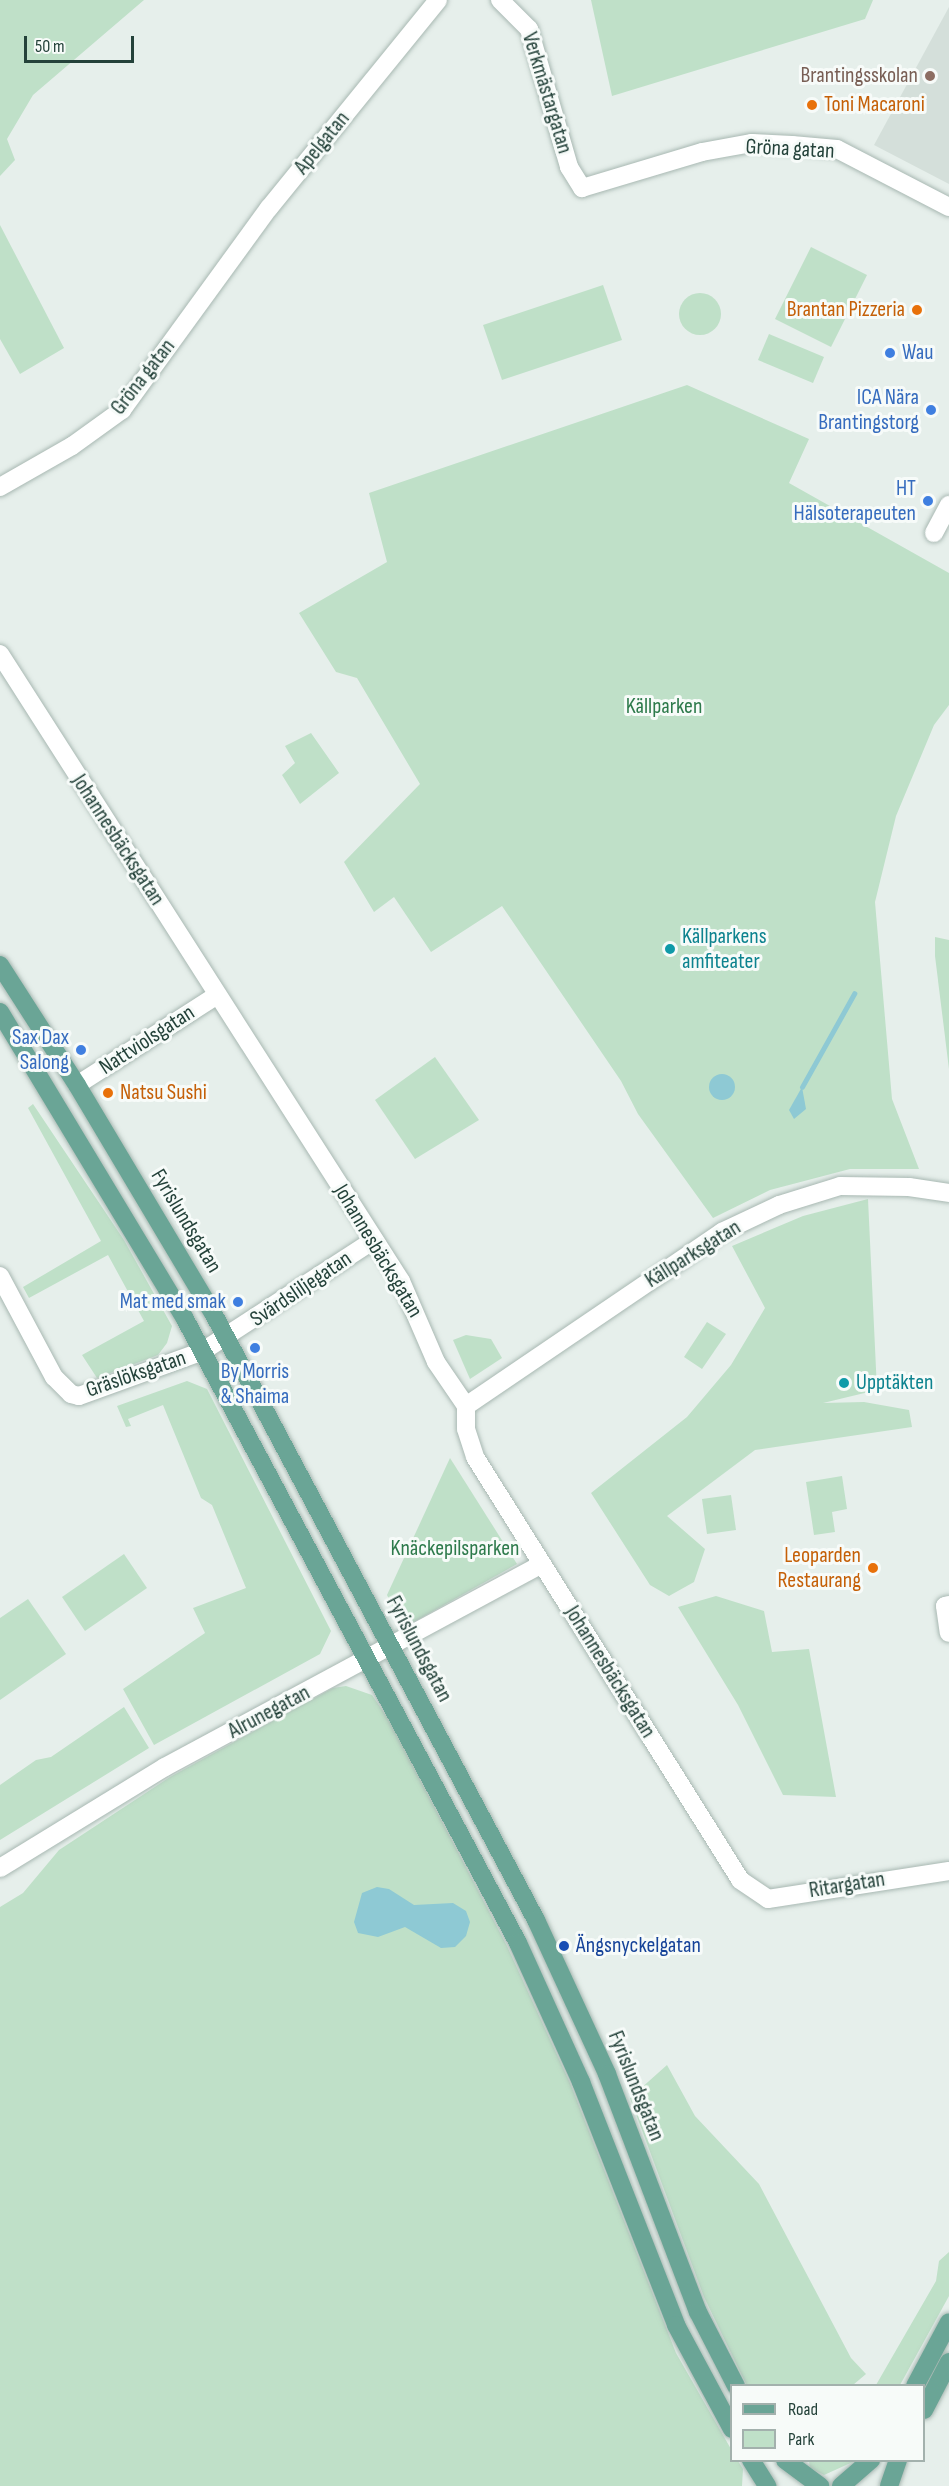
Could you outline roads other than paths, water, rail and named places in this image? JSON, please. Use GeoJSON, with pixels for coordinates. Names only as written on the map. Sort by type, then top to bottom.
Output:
{"type":"FeatureCollection","features":[{"type":"Feature","properties":{"kind":"main road","name":"Fyrislundsgatan"},"geometry":{"type":"LineString","coordinates":[[0,965],[77,1085],[227,1338],[537,1920],[607,2074],[698,2312],[735,2384]]}},
{"type":"Feature","properties":{"kind":"main road"},"geometry":{"type":"LineString","coordinates":[[0,1012],[203,1351],[519,1947],[582,2082],[676,2325],[730,2425]]}},
{"type":"Feature","properties":{"kind":"main road"},"geometry":{"type":"LineString","coordinates":[[916,2384],[949,2322]]}},
{"type":"Feature","properties":{"kind":"main road"},"geometry":{"type":"LineString","coordinates":[[925,2408],[949,2362]]}},
{"type":"Feature","properties":{"kind":"main road"},"geometry":{"type":"LineString","coordinates":[[752,2462],[767,2486]]}},
{"type":"Feature","properties":{"kind":"main road"},"geometry":{"type":"LineString","coordinates":[[788,2462],[820,2486]]}},
{"type":"Feature","properties":{"kind":"main road"},"geometry":{"type":"LineString","coordinates":[[830,2486],[843,2486],[869,2462]]}},
{"type":"Feature","properties":{"kind":"main road"},"geometry":{"type":"LineString","coordinates":[[889,2486],[897,2462]]}},
{"type":"Feature","properties":{"kind":"street","name":"Apelgatan"},"geometry":{"type":"LineString","coordinates":[[209,288],[438,0]]}},
{"type":"Feature","properties":{"kind":"street","name":"Verkmästargatan"},"geometry":{"type":"LineString","coordinates":[[500,0],[529,28],[572,173],[582,188],[587,189]]}},
{"type":"Feature","properties":{"kind":"street","name":"Gröna gatan"},"geometry":{"type":"LineString","coordinates":[[587,189],[702,152],[752,143],[837,149],[949,207]]}},
{"type":"Feature","properties":{"kind":"street","name":"Gröna gatan"},"geometry":{"type":"LineString","coordinates":[[0,487],[72,446],[122,411],[209,288]]}},
{"type":"Feature","properties":{"kind":"street"},"geometry":{"type":"LineString","coordinates":[[934,533],[949,505]]}},
{"type":"Feature","properties":{"kind":"street","name":"Johannesbäcksgatan"},"geometry":{"type":"LineString","coordinates":[[0,654],[405,1290],[445,1378],[466,1406],[466,1430],[475,1457],[740,1880],[749,1887]]}},
{"type":"Feature","properties":{"kind":"street","name":"Nattviolsgatan"},"geometry":{"type":"LineString","coordinates":[[77,1085],[217,995]]}},
{"type":"Feature","properties":{"kind":"street","name":"Källparksgatan"},"geometry":{"type":"LineString","coordinates":[[466,1406],[722,1232],[779,1205],[840,1186],[909,1187],[949,1193]]}},
{"type":"Feature","properties":{"kind":"street","name":"Svärdsliljegatan"},"geometry":{"type":"LineString","coordinates":[[227,1338],[374,1240]]}},
{"type":"Feature","properties":{"kind":"street","name":"Gräslöksgatan"},"geometry":{"type":"LineString","coordinates":[[0,1276],[54,1377],[71,1394],[91,1393],[203,1351],[227,1338]]}},
{"type":"Feature","properties":{"kind":"street","name":"Alrunegatan"},"geometry":{"type":"LineString","coordinates":[[0,1868],[165,1767],[542,1564]]}},
{"type":"Feature","properties":{"kind":"street"},"geometry":{"type":"LineString","coordinates":[[949,1605],[945,1606],[949,1633]]}},
{"type":"Feature","properties":{"kind":"street","name":"Ritargatan"},"geometry":{"type":"LineString","coordinates":[[749,1887],[768,1899],[949,1871]]}},
{"type":"Feature","properties":{"kind":"water"},"geometry":{"type":"Polygon","coordinates":[[[722,1074],[731,1078],[735,1087],[731,1096],[722,1100],[713,1096],[709,1087],[713,1078],[722,1074]]]}},
{"type":"Feature","properties":{"kind":"water"},"geometry":{"type":"Polygon","coordinates":[[[802,1087],[806,1109],[794,1119],[789,1110],[802,1087]]]}},
{"type":"Feature","properties":{"kind":"water"},"geometry":{"type":"Polygon","coordinates":[[[377,1887],[389,1889],[414,1905],[453,1903],[466,1911],[470,1922],[466,1936],[455,1947],[441,1948],[405,1927],[378,1937],[358,1933],[354,1922],[362,1893],[377,1887]]]}},
{"type":"Feature","properties":{"kind":"waterway"},"geometry":{"type":"LineString","coordinates":[[802,1087],[854,994]]}},
{"type":"Feature","properties":{"kind":"place","name":"Brantingsskolan"},"geometry":{"type":"Point","coordinates":[930,76]}},
{"type":"Feature","properties":{"kind":"place","name":"Toni Macaroni"},"geometry":{"type":"Point","coordinates":[812,105]}},
{"type":"Feature","properties":{"kind":"place","name":"Brantan Pizzeria"},"geometry":{"type":"Point","coordinates":[917,310]}},
{"type":"Feature","properties":{"kind":"place","name":"Wau"},"geometry":{"type":"Point","coordinates":[890,353]}},
{"type":"Feature","properties":{"kind":"place","name":"ICA Nära Brantingstorg"},"geometry":{"type":"Point","coordinates":[931,410]}},
{"type":"Feature","properties":{"kind":"place","name":"HT Hälsoterapeuten"},"geometry":{"type":"Point","coordinates":[928,501]}},
{"type":"Feature","properties":{"kind":"place","name":"Källparkens amfiteater"},"geometry":{"type":"Point","coordinates":[670,949]}},
{"type":"Feature","properties":{"kind":"place","name":"Sax Dax Salong"},"geometry":{"type":"Point","coordinates":[81,1050]}},
{"type":"Feature","properties":{"kind":"place","name":"Natsu Sushi"},"geometry":{"type":"Point","coordinates":[108,1093]}},
{"type":"Feature","properties":{"kind":"place","name":"Mat med smak"},"geometry":{"type":"Point","coordinates":[238,1302]}},
{"type":"Feature","properties":{"kind":"place","name":"By Morris & Shaima"},"geometry":{"type":"Point","coordinates":[255,1348]}},
{"type":"Feature","properties":{"kind":"place","name":"Upptäkten"},"geometry":{"type":"Point","coordinates":[844,1383]}},
{"type":"Feature","properties":{"kind":"place","name":"Leoparden Restaurang"},"geometry":{"type":"Point","coordinates":[873,1568]}},
{"type":"Feature","properties":{"kind":"place","name":"Ängsnyckelgatan"},"geometry":{"type":"Point","coordinates":[564,1946]}},
{"type":"Feature","properties":{"kind":"park label","name":"Källparken"},"geometry":{"type":"Point","coordinates":[664,707]}},
{"type":"Feature","properties":{"kind":"park label","name":"Knäckepilsparken"},"geometry":{"type":"Point","coordinates":[455,1549]}}]}
